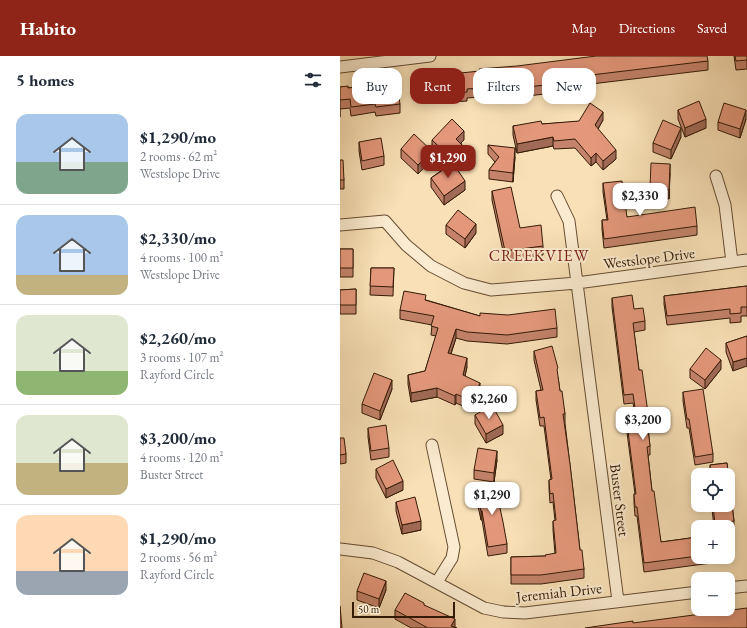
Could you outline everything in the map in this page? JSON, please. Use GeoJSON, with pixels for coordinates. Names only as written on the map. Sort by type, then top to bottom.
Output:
{"type":"FeatureCollection","features":[{"type":"Feature","properties":{"kind":"street"},"geometry":{"type":"LineString","coordinates":[[346,63],[430,56]]}},
{"type":"Feature","properties":{"kind":"street"},"geometry":{"type":"LineString","coordinates":[[716,176],[725,204],[732,262]]}},
{"type":"Feature","properties":{"kind":"street","name":"Buster Street"},"geometry":{"type":"LineString","coordinates":[[556,196],[569,221],[618,601]]}},
{"type":"Feature","properties":{"kind":"street","name":"Westslope Drive"},"geometry":{"type":"LineString","coordinates":[[340,225],[385,220],[406,245],[431,266],[464,283],[491,290],[577,283],[747,260]]}},
{"type":"Feature","properties":{"kind":"street"},"geometry":{"type":"LineString","coordinates":[[432,444],[454,547],[452,558],[437,582]]}},
{"type":"Feature","properties":{"kind":"street","name":"Jeremiah Drive"},"geometry":{"type":"LineString","coordinates":[[340,549],[373,553],[398,562],[484,608],[503,612],[525,613],[691,593]]}},
{"type":"Feature","properties":{"kind":"street"},"geometry":{"type":"LineString","coordinates":[[735,587],[747,586]]}},
{"type":"Feature","properties":{"kind":"building"},"geometry":{"type":"Polygon","coordinates":[[[596,56],[707,56],[708,61],[596,74],[596,68],[542,68],[542,85],[534,86],[534,68],[492,68],[596,56]]]}},
{"type":"Feature","properties":{"kind":"building"},"geometry":{"type":"Polygon","coordinates":[[[735,56],[747,56],[747,60],[736,61],[735,56]]]}},
{"type":"Feature","properties":{"kind":"building"},"geometry":{"type":"Polygon","coordinates":[[[473,72],[473,89],[467,89],[467,92],[465,92],[465,73],[473,72]]]}},
{"type":"Feature","properties":{"kind":"building"},"geometry":{"type":"Polygon","coordinates":[[[348,86],[348,88],[352,87],[352,104],[375,104],[351,107],[350,99],[340,100],[340,87],[348,86]]]}},
{"type":"Feature","properties":{"kind":"building"},"geometry":{"type":"Polygon","coordinates":[[[699,101],[706,119],[685,128],[678,110],[699,101]]]}},
{"type":"Feature","properties":{"kind":"building"},"geometry":{"type":"Polygon","coordinates":[[[724,103],[746,110],[740,129],[718,122],[724,103]]]}},
{"type":"Feature","properties":{"kind":"building"},"geometry":{"type":"Polygon","coordinates":[[[375,104],[400,104],[376,107],[375,104]]]}},
{"type":"Feature","properties":{"kind":"building"},"geometry":{"type":"Polygon","coordinates":[[[589,104],[603,112],[595,125],[616,150],[603,161],[596,153],[591,158],[575,139],[554,141],[553,137],[517,144],[513,126],[541,121],[542,124],[579,121],[589,104]]]}},
{"type":"Feature","properties":{"kind":"building"},"geometry":{"type":"Polygon","coordinates":[[[452,119],[464,131],[456,139],[468,151],[456,163],[432,140],[452,119]]]}},
{"type":"Feature","properties":{"kind":"building"},"geometry":{"type":"Polygon","coordinates":[[[663,120],[681,128],[671,150],[653,143],[663,120]]]}},
{"type":"Feature","properties":{"kind":"building"},"geometry":{"type":"Polygon","coordinates":[[[414,134],[432,151],[418,165],[401,149],[414,134]]]}},
{"type":"Feature","properties":{"kind":"building"},"geometry":{"type":"Polygon","coordinates":[[[381,138],[384,156],[362,161],[359,142],[381,138]]]}},
{"type":"Feature","properties":{"kind":"building"},"geometry":{"type":"Polygon","coordinates":[[[488,145],[515,148],[513,173],[489,170],[499,157],[488,145]]]}},
{"type":"Feature","properties":{"kind":"building"},"geometry":{"type":"Polygon","coordinates":[[[340,160],[343,160],[344,180],[340,180],[340,160]]]}},
{"type":"Feature","properties":{"kind":"building"},"geometry":{"type":"Polygon","coordinates":[[[453,163],[465,181],[444,196],[431,178],[453,163]]]}},
{"type":"Feature","properties":{"kind":"building"},"geometry":{"type":"Polygon","coordinates":[[[651,163],[670,164],[669,190],[650,188],[651,163]]]}},
{"type":"Feature","properties":{"kind":"building"},"geometry":{"type":"Polygon","coordinates":[[[622,181],[627,217],[695,207],[697,226],[604,239],[602,220],[608,220],[603,183],[622,181]]]}},
{"type":"Feature","properties":{"kind":"building"},"geometry":{"type":"Polygon","coordinates":[[[511,187],[520,228],[541,225],[543,246],[505,251],[492,191],[511,187]]]}},
{"type":"Feature","properties":{"kind":"building"},"geometry":{"type":"Polygon","coordinates":[[[458,210],[476,224],[465,239],[446,225],[458,210]]]}},
{"type":"Feature","properties":{"kind":"building"},"geometry":{"type":"Polygon","coordinates":[[[340,249],[353,249],[353,268],[340,268],[340,249]]]}},
{"type":"Feature","properties":{"kind":"building"},"geometry":{"type":"Polygon","coordinates":[[[371,268],[394,268],[393,287],[370,286],[371,268]]]}},
{"type":"Feature","properties":{"kind":"building"},"geometry":{"type":"Polygon","coordinates":[[[747,286],[747,307],[741,307],[741,313],[730,314],[730,309],[667,316],[664,296],[747,286]]]}},
{"type":"Feature","properties":{"kind":"building"},"geometry":{"type":"Polygon","coordinates":[[[356,289],[356,305],[340,305],[340,290],[356,289]]]}},
{"type":"Feature","properties":{"kind":"building"},"geometry":{"type":"Polygon","coordinates":[[[404,291],[426,295],[425,300],[480,316],[480,313],[508,315],[555,309],[557,328],[507,335],[467,332],[456,329],[448,353],[467,358],[463,375],[480,383],[472,401],[456,394],[455,396],[437,388],[411,393],[408,375],[425,371],[438,328],[431,326],[434,316],[400,310],[404,291]]]}},
{"type":"Feature","properties":{"kind":"building"},"geometry":{"type":"Polygon","coordinates":[[[632,295],[634,309],[643,308],[645,321],[633,323],[639,370],[642,370],[649,420],[647,420],[650,446],[647,447],[652,491],[654,491],[661,542],[691,538],[691,557],[644,563],[637,507],[635,507],[634,494],[636,494],[626,416],[636,415],[633,394],[624,395],[612,298],[632,295]]]}},
{"type":"Feature","properties":{"kind":"building"},"geometry":{"type":"Polygon","coordinates":[[[747,336],[747,358],[733,362],[726,343],[747,336]]]}},
{"type":"Feature","properties":{"kind":"building"},"geometry":{"type":"Polygon","coordinates":[[[552,346],[558,368],[560,391],[562,391],[565,414],[563,414],[580,550],[582,550],[584,569],[541,575],[511,575],[511,557],[546,556],[545,555],[556,553],[553,521],[556,520],[553,493],[550,494],[549,480],[552,479],[544,417],[540,418],[536,391],[543,390],[534,351],[552,346]]]}},
{"type":"Feature","properties":{"kind":"building"},"geometry":{"type":"Polygon","coordinates":[[[706,348],[721,360],[705,380],[690,369],[706,348]]]}},
{"type":"Feature","properties":{"kind":"building"},"geometry":{"type":"Polygon","coordinates":[[[374,373],[392,380],[380,411],[362,404],[374,373]]]}},
{"type":"Feature","properties":{"kind":"building"},"geometry":{"type":"Polygon","coordinates":[[[703,389],[713,454],[695,457],[683,392],[703,389]]]}},
{"type":"Feature","properties":{"kind":"building"},"geometry":{"type":"Polygon","coordinates":[[[492,405],[503,425],[486,434],[475,415],[492,405]]]}},
{"type":"Feature","properties":{"kind":"building"},"geometry":{"type":"Polygon","coordinates":[[[386,425],[389,448],[371,451],[368,428],[386,425]]]}},
{"type":"Feature","properties":{"kind":"building"},"geometry":{"type":"Polygon","coordinates":[[[340,438],[344,438],[346,454],[340,455],[340,438]]]}},
{"type":"Feature","properties":{"kind":"building"},"geometry":{"type":"Polygon","coordinates":[[[478,448],[497,451],[494,473],[474,470],[478,448]]]}},
{"type":"Feature","properties":{"kind":"building"},"geometry":{"type":"Polygon","coordinates":[[[393,460],[403,481],[386,489],[376,469],[393,460]]]}},
{"type":"Feature","properties":{"kind":"building"},"geometry":{"type":"Polygon","coordinates":[[[727,463],[728,468],[710,468],[710,465],[727,463]]]}},
{"type":"Feature","properties":{"kind":"building"},"geometry":{"type":"Polygon","coordinates":[[[495,485],[507,544],[488,547],[482,511],[476,489],[495,485]]]}},
{"type":"Feature","properties":{"kind":"building"},"geometry":{"type":"Polygon","coordinates":[[[415,497],[421,521],[402,525],[396,502],[415,497]]]}},
{"type":"Feature","properties":{"kind":"building"},"geometry":{"type":"Polygon","coordinates":[[[714,512],[733,512],[734,520],[715,520],[714,512]]]}},
{"type":"Feature","properties":{"kind":"building"},"geometry":{"type":"Polygon","coordinates":[[[364,573],[386,581],[379,599],[357,591],[364,573]]]}},
{"type":"Feature","properties":{"kind":"building"},"geometry":{"type":"Polygon","coordinates":[[[405,593],[424,603],[424,605],[455,619],[451,626],[457,628],[428,628],[395,610],[405,593]]]}},
{"type":"Feature","properties":{"kind":"building"},"geometry":{"type":"Polygon","coordinates":[[[340,606],[342,628],[340,628],[340,606]]]}},
{"type":"Feature","properties":{"kind":"building"},"geometry":{"type":"Polygon","coordinates":[[[747,608],[747,628],[585,628],[633,621],[633,623],[691,615],[735,616],[735,610],[747,608]]]}},
{"type":"Feature","properties":{"kind":"district","name":"CREEKVIEW"},"geometry":{"type":"Point","coordinates":[539,255]}}]}
